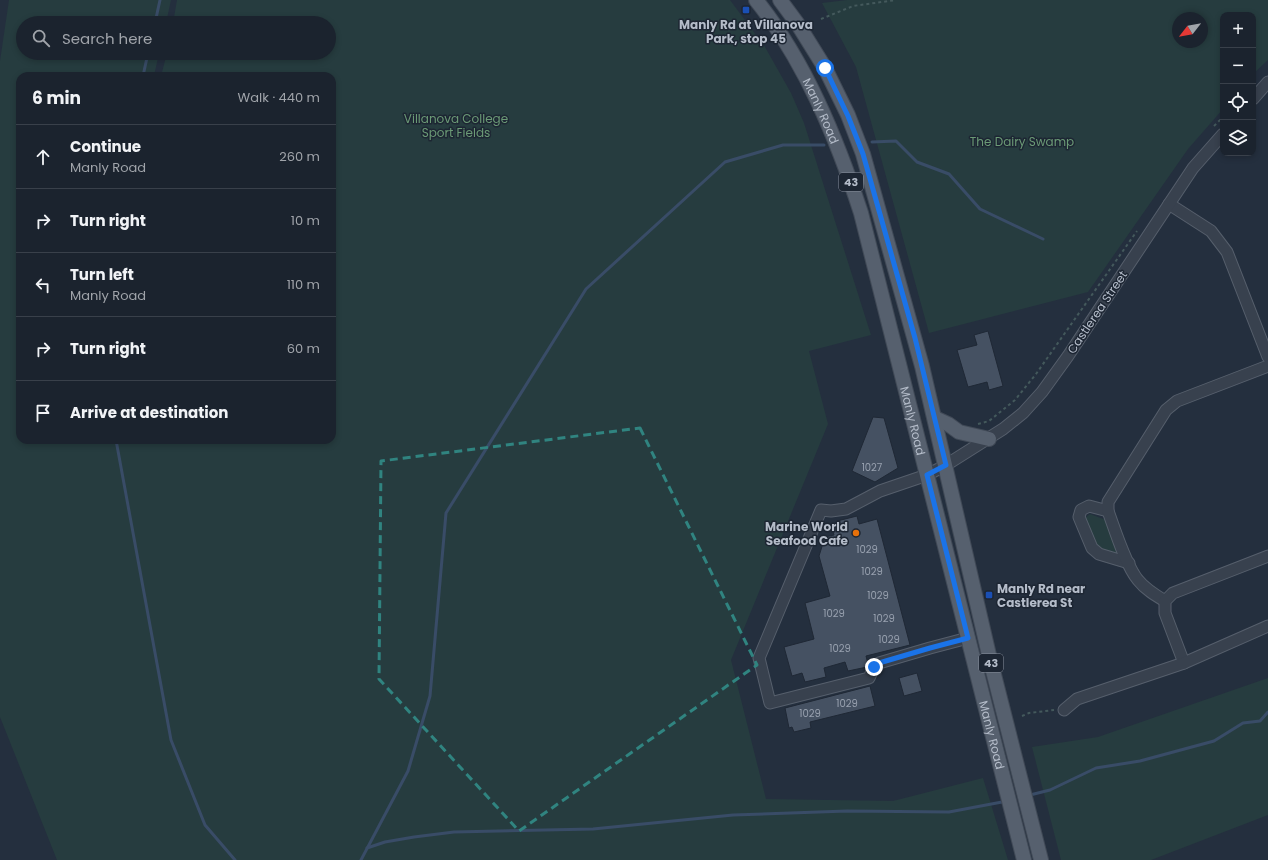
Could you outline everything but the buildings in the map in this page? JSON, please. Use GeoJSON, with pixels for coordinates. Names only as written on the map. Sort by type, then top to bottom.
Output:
{"type":"FeatureCollection","features":[{"type":"Feature","properties":{"kind":"main road","name":"Manly Road"},"geometry":{"type":"LineString","coordinates":[[756,0],[795,58],[829,127],[847,171],[861,213],[1024,860]]}},
{"type":"Feature","properties":{"kind":"main road","name":"Manly Road"},"geometry":{"type":"LineString","coordinates":[[780,0],[797,23],[825,68],[856,135],[913,330],[946,465],[989,655],[1041,860]]}},
{"type":"Feature","properties":{"kind":"main road"},"geometry":{"type":"LineString","coordinates":[[935,418],[959,432],[989,439]]}},
{"type":"Feature","properties":{"kind":"street"},"geometry":{"type":"LineString","coordinates":[[1256,96],[1267,85]]}},
{"type":"Feature","properties":{"kind":"street","name":"Castlerea Street"},"geometry":{"type":"LineString","coordinates":[[968,638],[879,663],[874,667],[869,678],[770,703],[759,658],[821,510],[832,511],[846,509],[880,491],[927,475],[989,439],[1018,417],[1042,392],[1068,356],[1219,130]]}},
{"type":"Feature","properties":{"kind":"street"},"geometry":{"type":"LineString","coordinates":[[1169,204],[1211,231],[1227,252],[1268,357]]}},
{"type":"Feature","properties":{"kind":"street"},"geometry":{"type":"LineString","coordinates":[[1165,601],[1150,592],[1138,580],[1128,563],[1108,511],[1108,502],[1166,410],[1177,401],[1268,366]]}},
{"type":"Feature","properties":{"kind":"street"},"geometry":{"type":"LineString","coordinates":[[1108,511],[1089,506],[1080,510],[1079,517],[1092,548],[1099,554],[1128,563]]}},
{"type":"Feature","properties":{"kind":"street"},"geometry":{"type":"LineString","coordinates":[[1184,663],[1165,613],[1165,601],[1173,593],[1268,556]]}},
{"type":"Feature","properties":{"kind":"street"},"geometry":{"type":"LineString","coordinates":[[1064,710],[1077,699],[1184,663],[1268,626]]}},
{"type":"Feature","properties":{"kind":"path"},"geometry":{"type":"LineString","coordinates":[[821,19],[853,6],[896,0]]}},
{"type":"Feature","properties":{"kind":"path"},"geometry":{"type":"LineString","coordinates":[[1219,130],[1222,120]]}},
{"type":"Feature","properties":{"kind":"path"},"geometry":{"type":"LineString","coordinates":[[973,425],[989,421],[1015,400],[1036,374],[1137,230]]}},
{"type":"Feature","properties":{"kind":"path"},"geometry":{"type":"LineString","coordinates":[[1022,716],[1029,713],[1049,710],[1064,710]]}},
{"type":"Feature","properties":{"kind":"highlighted area"},"geometry":{"type":"Polygon","coordinates":[[[640,428],[757,665],[519,831],[379,679],[381,461],[640,428]]]}},
{"type":"Feature","properties":{"kind":"green space","name":"Villanova College Sport Fields"},"geometry":{"type":"Polygon","coordinates":[[[9,0],[171,0],[168,16],[16,16],[16,60],[157,60],[155,72],[16,72],[16,444],[336,444],[336,72],[162,72],[165,60],[336,60],[336,16],[174,16],[177,0],[730,0],[765,47],[791,93],[804,123],[871,335],[809,351],[828,424],[731,660],[766,799],[893,801],[983,778],[1008,860],[57,860],[0,717],[0,61],[9,0]]]}},
{"type":"Feature","properties":{"kind":"green space","name":"The Dairy Swamp"},"geometry":{"type":"Polygon","coordinates":[[[847,0],[1268,0],[1268,60],[1256,71],[1256,12],[1220,12],[1220,112],[1188,149],[1088,292],[929,333],[856,67],[822,3],[847,0]]]}},
{"type":"Feature","properties":{"kind":"green space"},"geometry":{"type":"Polygon","coordinates":[[[1090,514],[1106,520],[1118,552],[1117,553],[1103,549],[1095,542],[1085,518],[1090,514]]]}},
{"type":"Feature","properties":{"kind":"green space"},"geometry":{"type":"Polygon","coordinates":[[[1268,678],[1268,815],[1151,860],[1061,860],[1032,747],[1098,737],[1268,678]]]}},
{"type":"Feature","properties":{"kind":"waterway"},"geometry":{"type":"LineString","coordinates":[[157,16],[160,0]]}},
{"type":"Feature","properties":{"kind":"waterway"},"geometry":{"type":"LineString","coordinates":[[144,72],[146,60]]}},
{"type":"Feature","properties":{"kind":"waterway"},"geometry":{"type":"LineString","coordinates":[[872,142],[896,141],[917,162],[949,174],[980,209],[1043,239]]}},
{"type":"Feature","properties":{"kind":"waterway"},"geometry":{"type":"LineString","coordinates":[[361,860],[408,771],[430,696],[446,513],[586,289],[725,162],[783,145],[824,145]]}},
{"type":"Feature","properties":{"kind":"waterway"},"geometry":{"type":"LineString","coordinates":[[117,444],[171,740],[205,825],[235,860]]}},
{"type":"Feature","properties":{"kind":"waterway"},"geometry":{"type":"LineString","coordinates":[[1030,795],[1050,790],[1096,768],[1140,761],[1214,741],[1243,723],[1260,721],[1268,712]]}},
{"type":"Feature","properties":{"kind":"waterway"},"geometry":{"type":"LineString","coordinates":[[367,848],[385,842],[454,832],[593,829],[733,815],[847,811],[949,812],[1002,802]]}},
{"type":"Feature","properties":{"kind":"place","name":"Manly Rd at Villanova Park, stop 45"},"geometry":{"type":"Point","coordinates":[746,10]}},
{"type":"Feature","properties":{"kind":"place","name":"Marine World Seafood Cafe"},"geometry":{"type":"Point","coordinates":[856,533]}},
{"type":"Feature","properties":{"kind":"place","name":"Manly Rd near Castlerea St"},"geometry":{"type":"Point","coordinates":[989,595]}},
{"type":"Feature","properties":{"kind":"route"},"geometry":{"type":"LineString","coordinates":[[825,68],[848,116],[863,154],[915,338],[946,465],[927,475],[968,638],[879,663],[874,667]]}}]}
